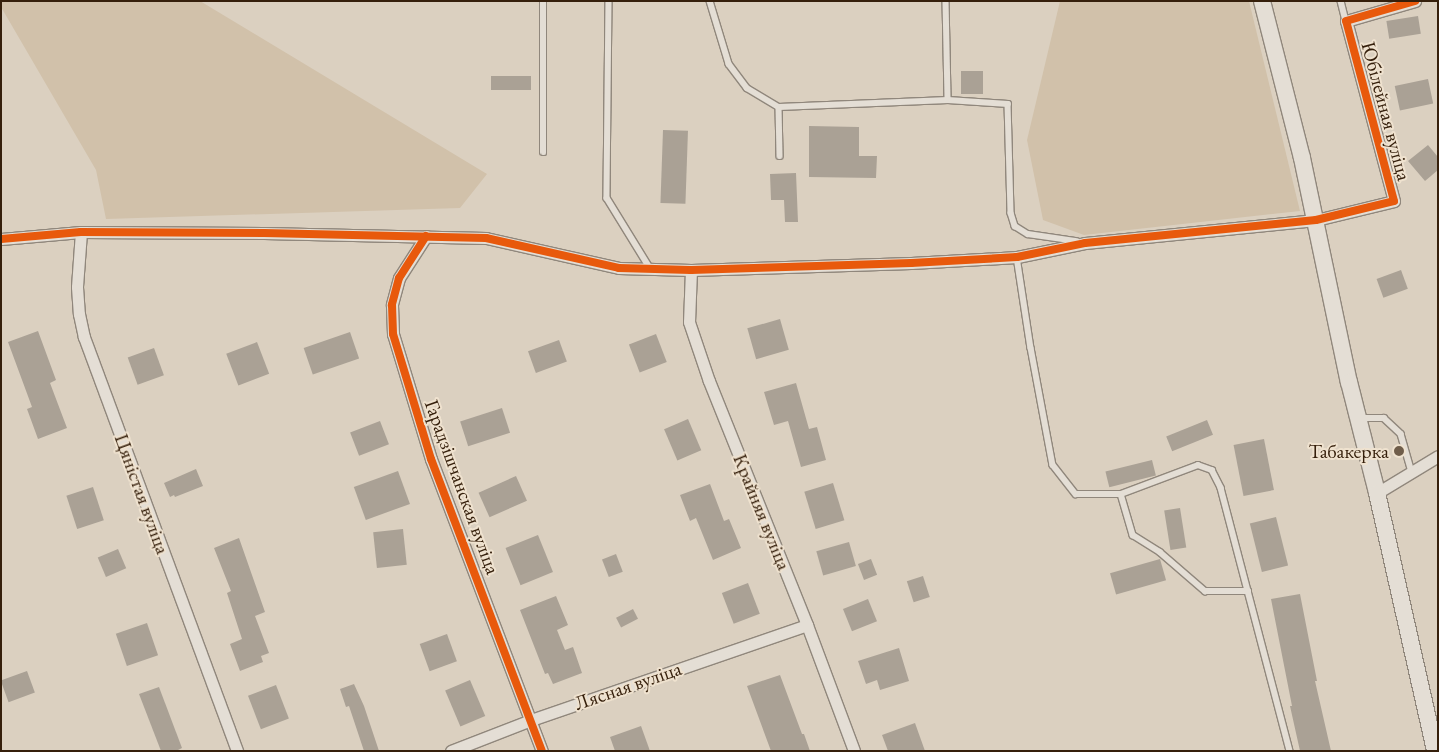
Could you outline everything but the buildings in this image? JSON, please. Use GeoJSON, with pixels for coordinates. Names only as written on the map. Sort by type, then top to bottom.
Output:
{"type":"FeatureCollection","features":[{"type":"Feature","properties":{"kind":"main road"},"geometry":{"type":"LineString","coordinates":[[1262,1],[1316,220],[1358,418],[1377,493],[1435,751]]}},
{"type":"Feature","properties":{"kind":"street","name":"Юбілейная вуліца"},"geometry":{"type":"LineString","coordinates":[[1316,220],[1394,201],[1346,21],[1415,1]]}},
{"type":"Feature","properties":{"kind":"street"},"geometry":{"type":"LineString","coordinates":[[1,240],[81,232],[486,238],[619,268],[691,270],[911,263],[1017,257],[1085,243],[1316,220]]}},
{"type":"Feature","properties":{"kind":"street","name":"Цяністая вуліца"},"geometry":{"type":"LineString","coordinates":[[81,232],[77,287],[79,314],[84,337],[237,751]]}},
{"type":"Feature","properties":{"kind":"street","name":"Гарадзішчанская вуліца"},"geometry":{"type":"LineString","coordinates":[[426,236],[399,278],[392,306],[393,334],[431,459],[542,751]]}},
{"type":"Feature","properties":{"kind":"street","name":"Крайняя вуліца"},"geometry":{"type":"LineString","coordinates":[[691,270],[689,322],[709,381],[854,751]]}},
{"type":"Feature","properties":{"kind":"street"},"geometry":{"type":"LineString","coordinates":[[1377,493],[1438,456]]}},
{"type":"Feature","properties":{"kind":"street","name":"Лясная вуліца"},"geometry":{"type":"LineString","coordinates":[[451,751],[531,720],[806,625]]}},
{"type":"Feature","properties":{"kind":"lane"},"geometry":{"type":"LineString","coordinates":[[544,1],[544,152]]}},
{"type":"Feature","properties":{"kind":"lane"},"geometry":{"type":"LineString","coordinates":[[609,1],[607,198],[651,270]]}},
{"type":"Feature","properties":{"kind":"lane"},"geometry":{"type":"LineString","coordinates":[[710,1],[729,64],[747,88],[780,107],[948,100],[1008,104],[1011,213],[1015,226],[1028,234],[1085,243]]}},
{"type":"Feature","properties":{"kind":"lane"},"geometry":{"type":"LineString","coordinates":[[946,1],[948,100]]}},
{"type":"Feature","properties":{"kind":"lane"},"geometry":{"type":"LineString","coordinates":[[1341,1],[1346,21]]}},
{"type":"Feature","properties":{"kind":"lane"},"geometry":{"type":"LineString","coordinates":[[780,107],[780,156]]}},
{"type":"Feature","properties":{"kind":"lane"},"geometry":{"type":"LineString","coordinates":[[1017,257],[1031,348],[1053,465],[1076,494],[1121,494],[1198,466],[1212,470],[1221,488],[1290,751]]}},
{"type":"Feature","properties":{"kind":"lane"},"geometry":{"type":"LineString","coordinates":[[1358,418],[1384,418],[1401,434],[1412,472]]}},
{"type":"Feature","properties":{"kind":"lane"},"geometry":{"type":"LineString","coordinates":[[1121,494],[1134,534],[1160,552],[1206,591],[1248,591]]}},
{"type":"Feature","properties":{"kind":"shaded area"},"geometry":{"type":"Polygon","coordinates":[[[1,1],[200,1],[487,174],[460,208],[106,219],[96,170],[1,7],[1,1]]]}},
{"type":"Feature","properties":{"kind":"shaded area"},"geometry":{"type":"Polygon","coordinates":[[[1060,1],[1249,1],[1300,211],[1084,235],[1043,220],[1027,140],[1060,1]]]}},
{"type":"Feature","properties":{"kind":"cycle path"},"geometry":{"type":"LineString","coordinates":[[1,239],[81,232],[264,233],[486,238],[619,268],[691,270],[911,263],[1017,257],[1085,243],[1316,220],[1394,201],[1346,21],[1415,1]]}},
{"type":"Feature","properties":{"kind":"cycle path"},"geometry":{"type":"LineString","coordinates":[[426,236],[399,278],[392,305],[393,334],[431,459],[542,751]]}},
{"type":"Feature","properties":{"kind":"place","name":"Табакерка"},"geometry":{"type":"Point","coordinates":[1399,451]}}]}
